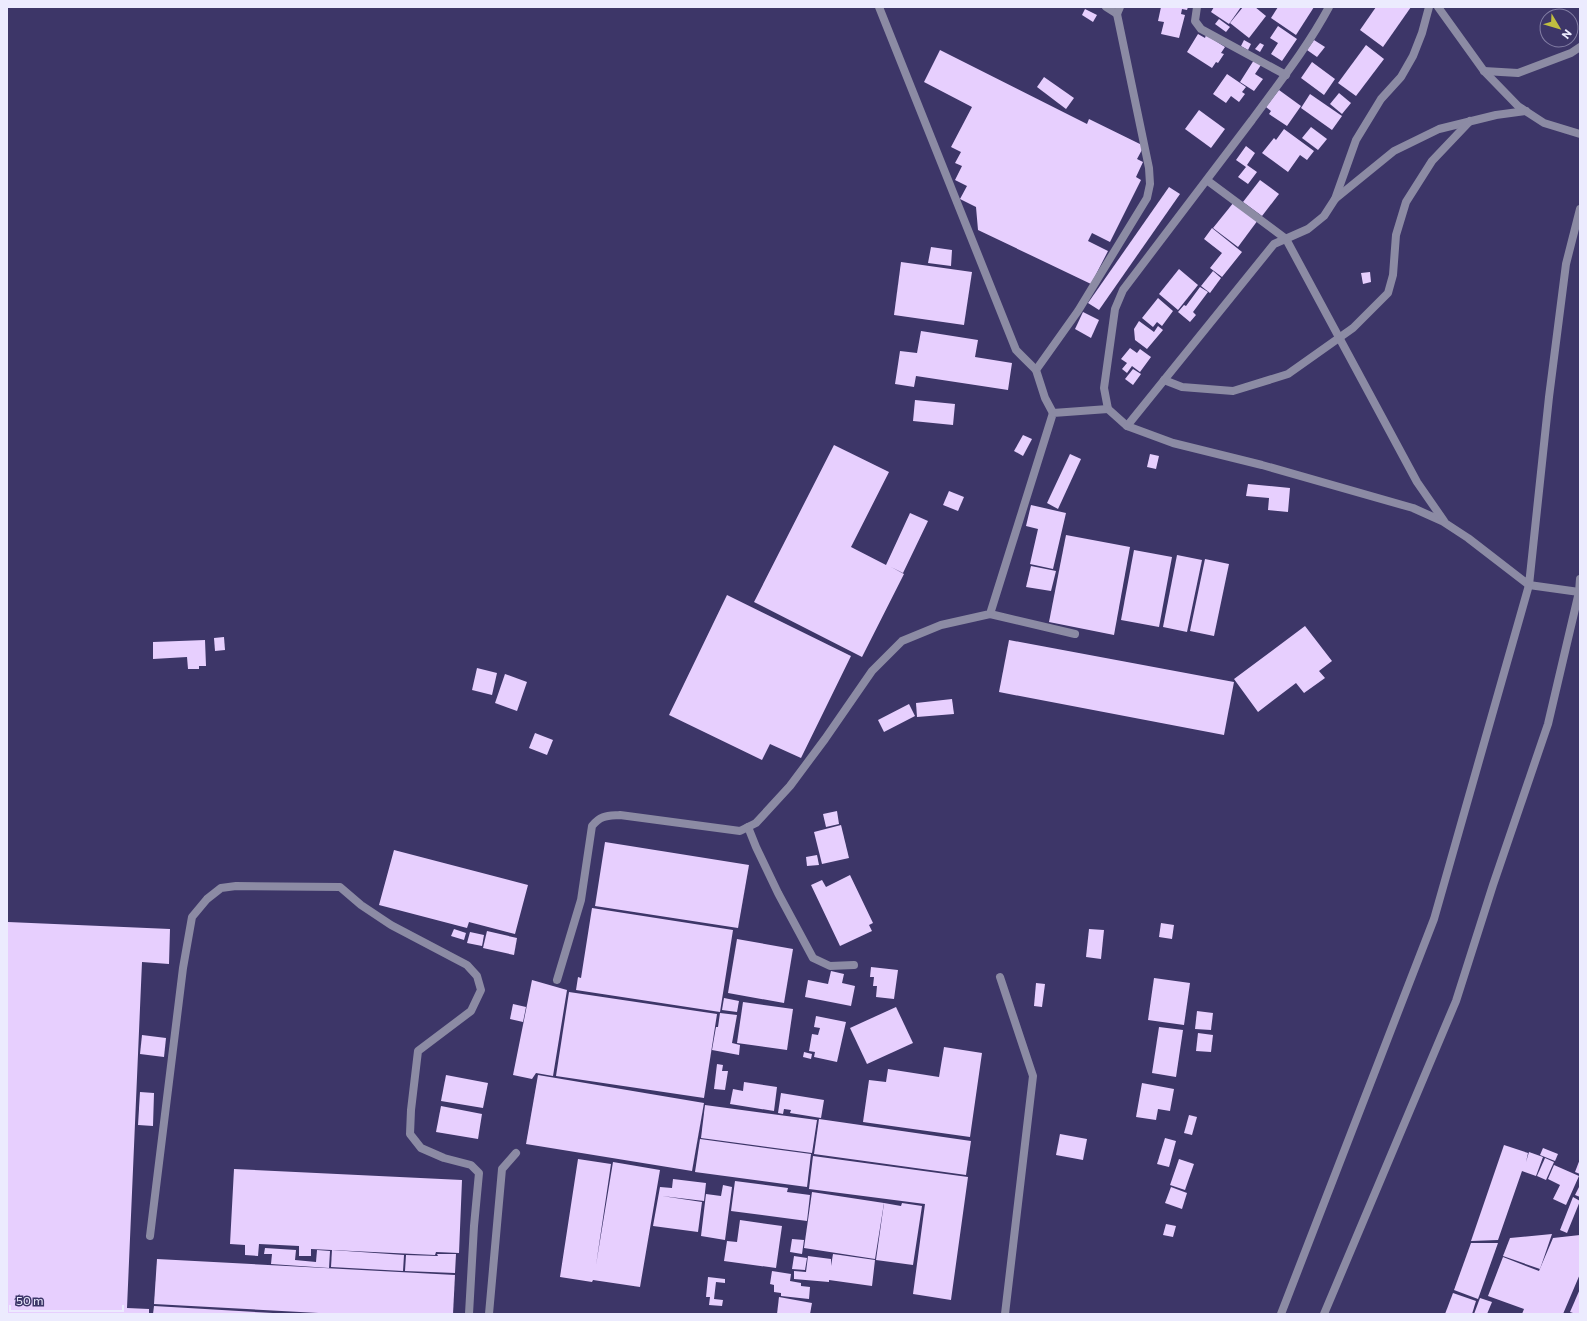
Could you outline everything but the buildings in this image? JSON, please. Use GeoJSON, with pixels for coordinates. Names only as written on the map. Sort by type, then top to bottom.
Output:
{"type":"FeatureCollection","features":[{"type":"Feature","properties":{"kind":"street"},"geometry":{"type":"LineString","coordinates":[[879,7],[1016,350],[1036,370],[1045,398],[1053,413],[990,614]]}},
{"type":"Feature","properties":{"kind":"street"},"geometry":{"type":"LineString","coordinates":[[1036,370],[1078,312],[1147,198],[1150,184],[1149,168],[1118,10],[1106,7]]}},
{"type":"Feature","properties":{"kind":"street"},"geometry":{"type":"LineString","coordinates":[[1197,7],[1195,21],[1201,29],[1286,75]]}},
{"type":"Feature","properties":{"kind":"street"},"geometry":{"type":"LineString","coordinates":[[1329,7],[1313,37],[1286,75],[1208,181],[1123,290],[1115,309],[1104,388],[1108,409],[1127,426],[1173,443],[1262,465],[1413,508],[1446,524],[1468,538],[1529,585],[1579,592]]}},
{"type":"Feature","properties":{"kind":"street"},"geometry":{"type":"LineString","coordinates":[[1127,426],[1274,244],[1308,230],[1324,216],[1335,199],[1356,140],[1381,100],[1401,76],[1413,56],[1422,33],[1429,7]]}},
{"type":"Feature","properties":{"kind":"street"},"geometry":{"type":"LineString","coordinates":[[1438,7],[1484,71],[1518,106],[1544,123],[1580,134]]}},
{"type":"Feature","properties":{"kind":"street"},"geometry":{"type":"LineString","coordinates":[[1484,71],[1518,73],[1571,53],[1580,47]]}},
{"type":"Feature","properties":{"kind":"street"},"geometry":{"type":"LineString","coordinates":[[1335,199],[1394,151],[1439,129],[1496,115],[1526,111]]}},
{"type":"Feature","properties":{"kind":"street"},"geometry":{"type":"LineString","coordinates":[[1164,380],[1182,387],[1233,390],[1288,374],[1353,328],[1388,294],[1393,275],[1396,235],[1406,202],[1432,161],[1470,121]]}},
{"type":"Feature","properties":{"kind":"street"},"geometry":{"type":"LineString","coordinates":[[1208,181],[1286,239],[1417,482],[1446,524]]}},
{"type":"Feature","properties":{"kind":"street"},"geometry":{"type":"LineString","coordinates":[[1281,1314],[1434,919],[1529,585],[1549,397],[1566,264],[1580,209]]}},
{"type":"Feature","properties":{"kind":"street"},"geometry":{"type":"LineString","coordinates":[[1053,413],[1108,409]]}},
{"type":"Feature","properties":{"kind":"street"},"geometry":{"type":"LineString","coordinates":[[1324,1314],[1456,1001],[1492,885],[1548,724],[1579,592],[1580,579]]}},
{"type":"Feature","properties":{"kind":"street"},"geometry":{"type":"LineString","coordinates":[[557,980],[581,900],[592,826],[598,818],[620,815],[740,831],[756,823],[790,786],[825,739],[872,671],[902,641],[941,625],[990,614],[1075,634]]}},
{"type":"Feature","properties":{"kind":"street"},"geometry":{"type":"LineString","coordinates":[[748,827],[778,893],[813,958],[830,966],[854,965]]}},
{"type":"Feature","properties":{"kind":"street"},"geometry":{"type":"LineString","coordinates":[[150,1236],[183,968],[192,917],[207,898],[221,888],[236,886],[340,887],[361,905],[391,925],[467,965],[477,976],[481,990],[471,1011],[418,1051],[411,1110],[410,1134],[420,1148],[444,1158],[471,1165],[480,1173],[474,1226],[469,1314]]}},
{"type":"Feature","properties":{"kind":"street"},"geometry":{"type":"LineString","coordinates":[[1000,977],[1033,1076],[1005,1314]]}},
{"type":"Feature","properties":{"kind":"street"},"geometry":{"type":"LineString","coordinates":[[489,1314],[502,1169],[516,1153]]}}]}
